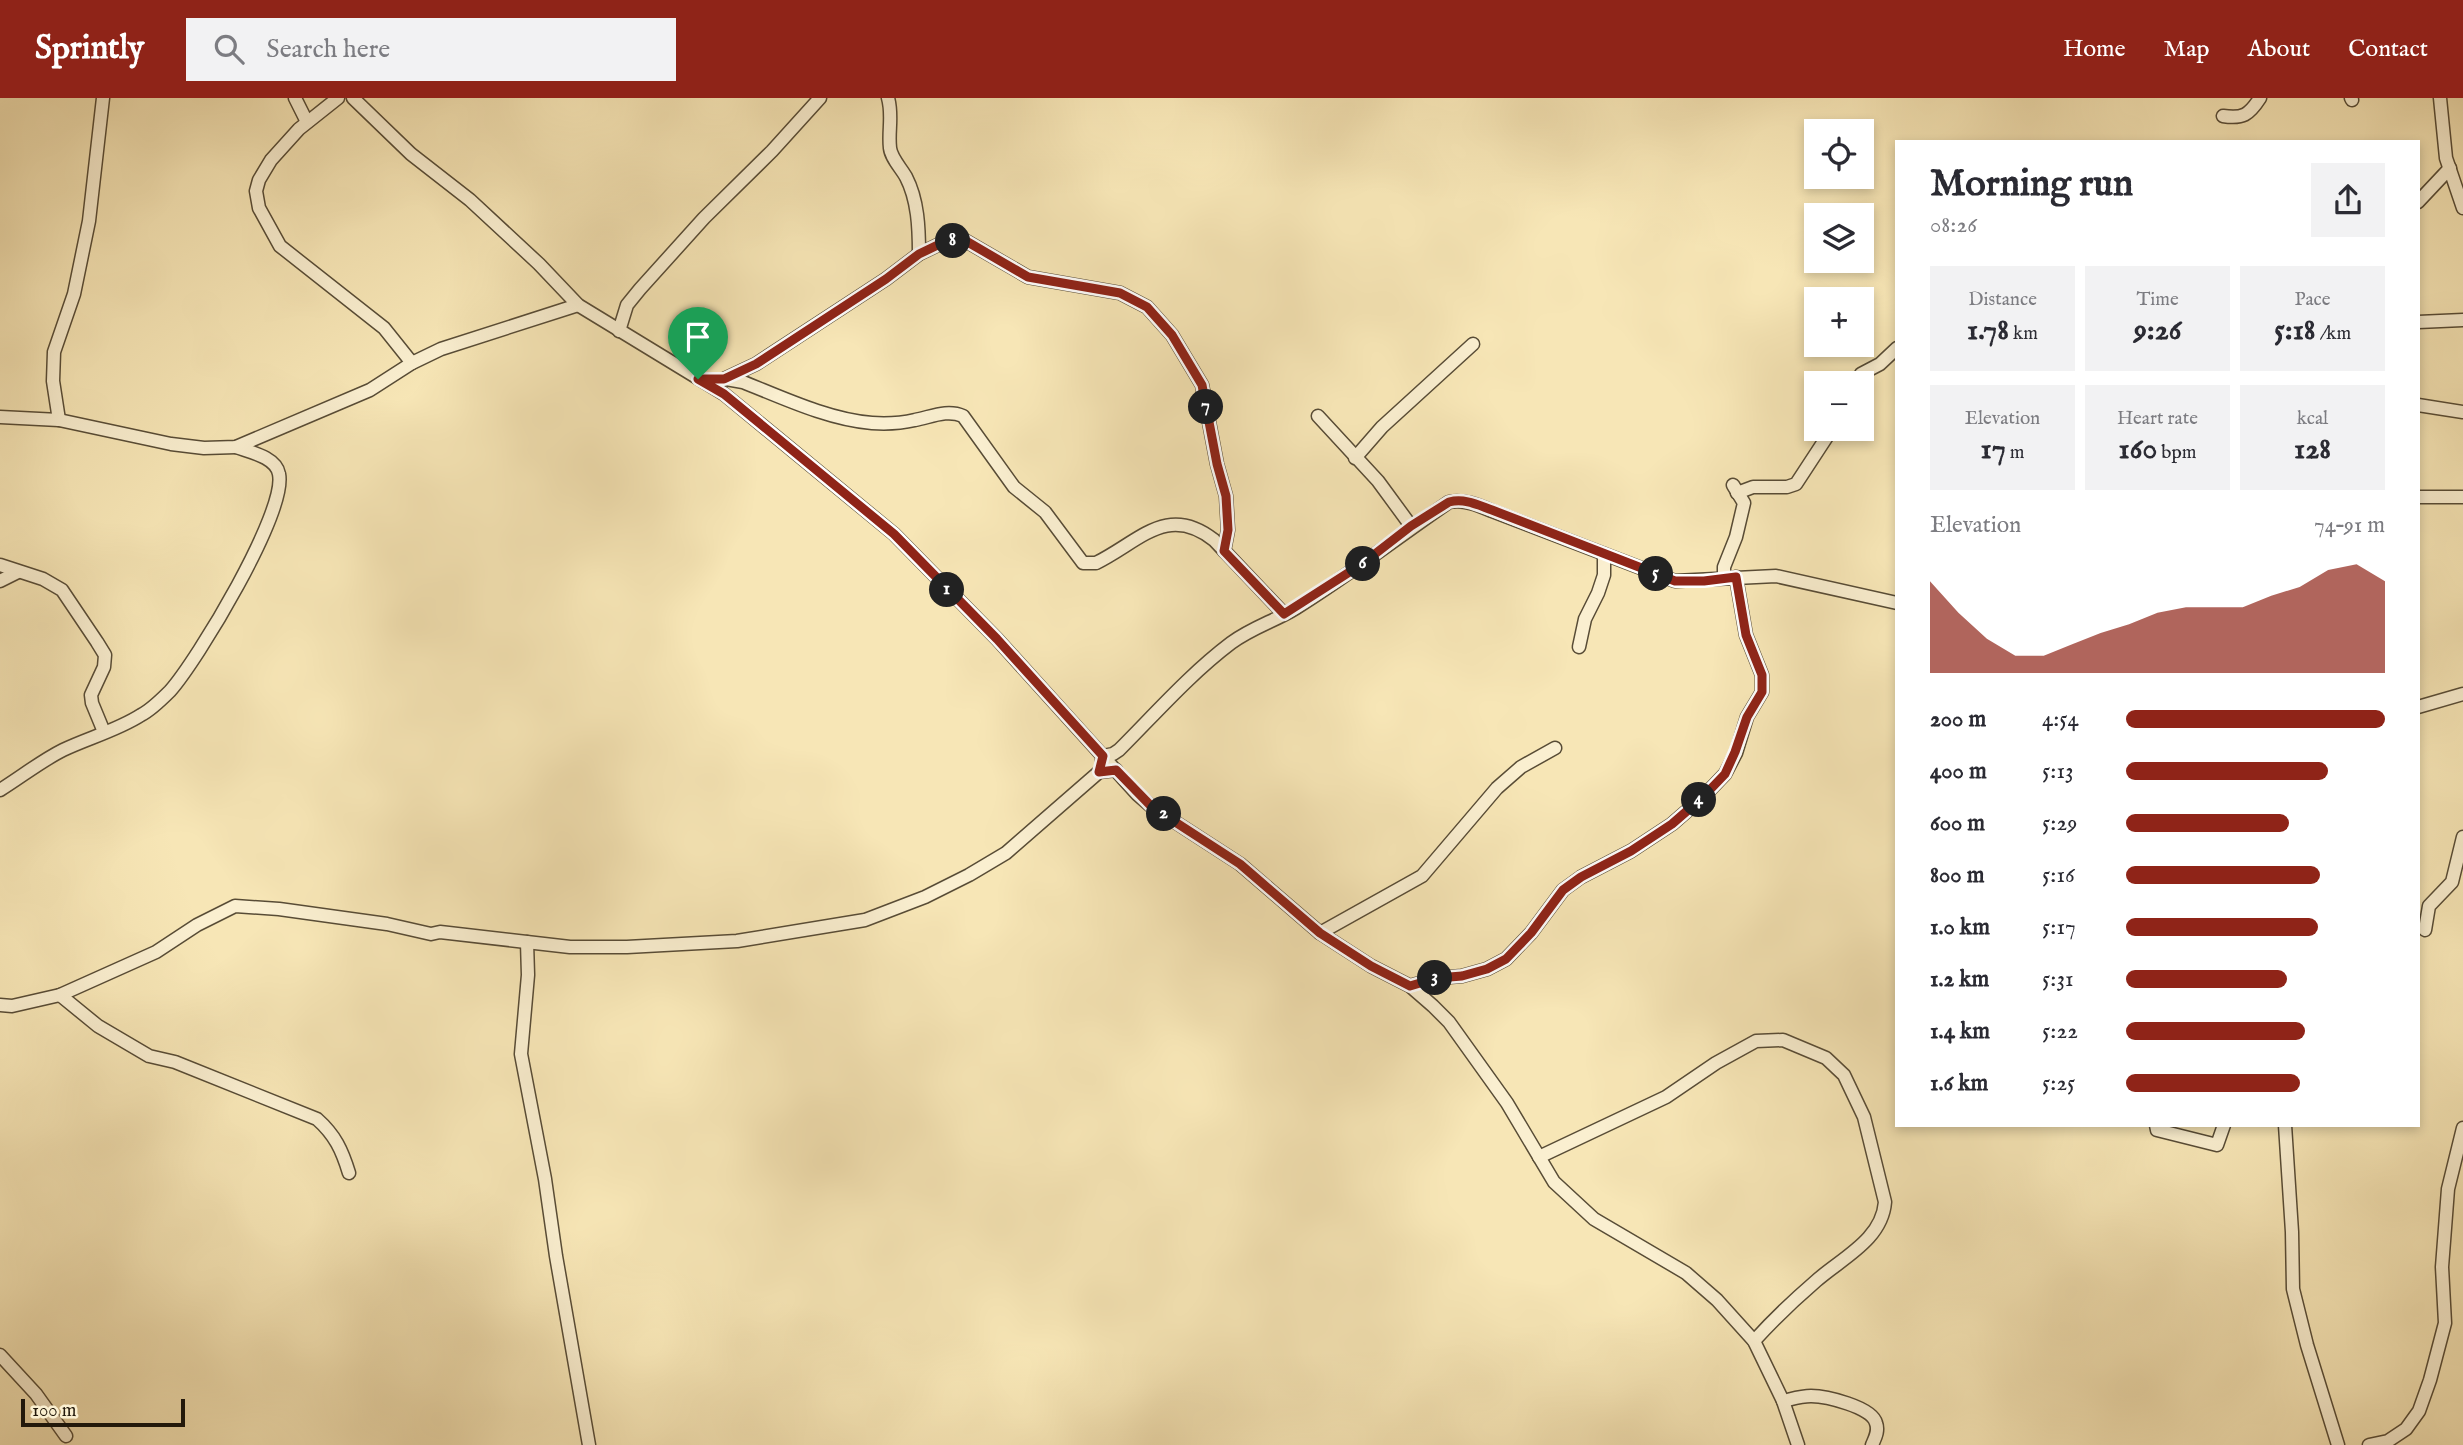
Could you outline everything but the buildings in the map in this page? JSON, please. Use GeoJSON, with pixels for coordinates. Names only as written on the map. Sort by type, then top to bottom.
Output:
{"type":"FeatureCollection","features":[{"type":"Feature","properties":{"kind":"street"},"geometry":{"type":"LineString","coordinates":[[59,420],[53,381],[54,352],[74,294],[89,220],[103,98]]}},
{"type":"Feature","properties":{"kind":"street"},"geometry":{"type":"LineString","coordinates":[[295,98],[307,122]]}},
{"type":"Feature","properties":{"kind":"street"},"geometry":{"type":"LineString","coordinates":[[338,98],[307,122],[271,160],[256,191],[259,208],[280,246],[384,328],[412,363]]}},
{"type":"Feature","properties":{"kind":"street"},"geometry":{"type":"LineString","coordinates":[[353,98],[411,154],[470,200],[578,305],[724,394],[894,534],[997,639],[1152,807],[1240,864],[1320,933],[1371,966],[1410,986],[1449,1022],[1507,1103],[1554,1182],[1572,1200],[1617,1235],[1686,1273],[1717,1300],[1754,1341],[1783,1401],[1798,1445]]}},
{"type":"Feature","properties":{"kind":"street"},"geometry":{"type":"LineString","coordinates":[[619,331],[627,305],[640,289],[704,218],[772,151],[820,98]]}},
{"type":"Feature","properties":{"kind":"street"},"geometry":{"type":"LineString","coordinates":[[888,98],[891,109],[890,150],[907,179],[912,194],[919,229],[919,254]]}},
{"type":"Feature","properties":{"kind":"street"},"geometry":{"type":"LineString","coordinates":[[2223,116],[2240,118],[2251,113],[2260,98]]}},
{"type":"Feature","properties":{"kind":"street"},"geometry":{"type":"LineString","coordinates":[[2440,98],[2446,158],[2463,208]]}},
{"type":"Feature","properties":{"kind":"street"},"geometry":{"type":"LineString","coordinates":[[2420,200],[2450,168]]}},
{"type":"Feature","properties":{"kind":"street"},"geometry":{"type":"LineString","coordinates":[[724,379],[756,364],[886,279],[919,254],[946,241],[966,241],[1028,277],[1120,293],[1147,307],[1172,335],[1202,385],[1226,496],[1228,530],[1224,551]]}},
{"type":"Feature","properties":{"kind":"street"},"geometry":{"type":"LineString","coordinates":[[0,417],[59,420],[171,444],[204,448],[236,447],[370,390],[412,363],[441,349],[578,305]]}},
{"type":"Feature","properties":{"kind":"street"},"geometry":{"type":"LineString","coordinates":[[2420,322],[2463,320]]}},
{"type":"Feature","properties":{"kind":"street"},"geometry":{"type":"LineString","coordinates":[[1355,457],[1382,427],[1473,344]]}},
{"type":"Feature","properties":{"kind":"street"},"geometry":{"type":"LineString","coordinates":[[1867,371],[1880,364],[1895,350]]}},
{"type":"Feature","properties":{"kind":"street"},"geometry":{"type":"LineString","coordinates":[[698,379],[743,382],[850,421],[876,424],[956,413],[963,416],[1014,487],[1045,512],[1083,563],[1096,563],[1165,524],[1183,523],[1202,530],[1284,614]]}},
{"type":"Feature","properties":{"kind":"street"},"geometry":{"type":"LineString","coordinates":[[2420,405],[2463,412]]}},
{"type":"Feature","properties":{"kind":"street"},"geometry":{"type":"LineString","coordinates":[[1318,416],[1378,481],[1411,526]]}},
{"type":"Feature","properties":{"kind":"street"},"geometry":{"type":"LineString","coordinates":[[1410,986],[1487,969],[1506,959],[1531,933],[1563,890],[1672,824],[1725,774],[1747,717],[1762,692],[1762,675],[1746,635],[1730,577],[1724,567],[1736,537],[1744,503],[1735,489],[1753,486],[1787,487],[1796,484],[1824,441]]}},
{"type":"Feature","properties":{"kind":"street"},"geometry":{"type":"LineString","coordinates":[[0,790],[61,751],[141,715],[169,692],[190,665],[268,525],[279,488],[279,474],[275,465],[236,447]]}},
{"type":"Feature","properties":{"kind":"street"},"geometry":{"type":"LineString","coordinates":[[2420,497],[2463,497]]}},
{"type":"Feature","properties":{"kind":"street"},"geometry":{"type":"LineString","coordinates":[[1103,756],[1119,750],[1194,676],[1231,644],[1258,625],[1284,614],[1362,564],[1411,526],[1449,502],[1464,500],[1675,581],[1776,576],[1895,603]]}},
{"type":"Feature","properties":{"kind":"street"},"geometry":{"type":"LineString","coordinates":[[1579,648],[1585,620],[1604,575],[1604,554]]}},
{"type":"Feature","properties":{"kind":"street"},"geometry":{"type":"LineString","coordinates":[[0,565],[43,579],[62,590],[106,655],[92,695],[92,704],[104,732]]}},
{"type":"Feature","properties":{"kind":"street"},"geometry":{"type":"LineString","coordinates":[[0,581],[18,572]]}},
{"type":"Feature","properties":{"kind":"street"},"geometry":{"type":"LineString","coordinates":[[2420,706],[2463,694]]}},
{"type":"Feature","properties":{"kind":"street"},"geometry":{"type":"LineString","coordinates":[[1320,933],[1422,876],[1497,788],[1521,767],[1555,748]]}},
{"type":"Feature","properties":{"kind":"street"},"geometry":{"type":"LineString","coordinates":[[1099,772],[1103,756]]}},
{"type":"Feature","properties":{"kind":"street"},"geometry":{"type":"LineString","coordinates":[[0,1006],[12,1006],[60,995],[156,952],[197,925],[235,906],[279,909],[387,924],[431,934],[440,932],[570,947],[737,942],[865,920],[925,897],[970,875],[1006,853],[1099,772],[1116,770]]}},
{"type":"Feature","properties":{"kind":"street"},"geometry":{"type":"LineString","coordinates":[[2425,930],[2428,906],[2452,883],[2463,837]]}},
{"type":"Feature","properties":{"kind":"street"},"geometry":{"type":"LineString","coordinates":[[527,942],[528,975],[522,1054],[589,1445]]}},
{"type":"Feature","properties":{"kind":"street"},"geometry":{"type":"LineString","coordinates":[[60,995],[98,1026],[149,1056],[175,1062],[317,1119],[341,1148],[349,1173]]}},
{"type":"Feature","properties":{"kind":"street"},"geometry":{"type":"LineString","coordinates":[[1539,1157],[1666,1097],[1716,1063],[1756,1041],[1783,1040],[1826,1058],[1837,1066],[1853,1090],[1864,1117],[1885,1202],[1884,1212],[1871,1235],[1852,1254],[1820,1277],[1754,1341]]}},
{"type":"Feature","properties":{"kind":"street"},"geometry":{"type":"LineString","coordinates":[[2156,1127],[2157,1130],[2165,1133],[2217,1144],[2223,1127]]}},
{"type":"Feature","properties":{"kind":"street"},"geometry":{"type":"LineString","coordinates":[[2285,1127],[2293,1289],[2338,1445]]}},
{"type":"Feature","properties":{"kind":"street"},"geometry":{"type":"LineString","coordinates":[[2369,1445],[2388,1441],[2406,1429],[2418,1411],[2430,1380],[2445,1323],[2442,1267],[2448,1189],[2463,1128]]}},
{"type":"Feature","properties":{"kind":"street"},"geometry":{"type":"LineString","coordinates":[[0,1355],[36,1394],[66,1436]]}},
{"type":"Feature","properties":{"kind":"street"},"geometry":{"type":"LineString","coordinates":[[1783,1401],[1810,1396],[1827,1397],[1867,1412],[1877,1424],[1872,1445]]}},
{"type":"Feature","properties":{"kind":"route"},"geometry":{"type":"LineString","coordinates":[[946,241],[966,241],[1028,277],[1120,293],[1147,307],[1172,335],[1202,385],[1219,474],[1226,496],[1228,530],[1224,551],[1284,614],[1362,564],[1411,526],[1449,502],[1464,500],[1675,581],[1736,577],[1746,635],[1762,675],[1762,692],[1747,717],[1725,774],[1672,824],[1563,890],[1531,933],[1506,959],[1487,969],[1410,986],[1371,966],[1320,933],[1240,864],[1152,807],[1116,770],[1099,772],[1103,756],[997,639],[894,534],[724,394],[698,379],[724,379],[756,364],[886,279],[919,254],[946,241]]}}]}
